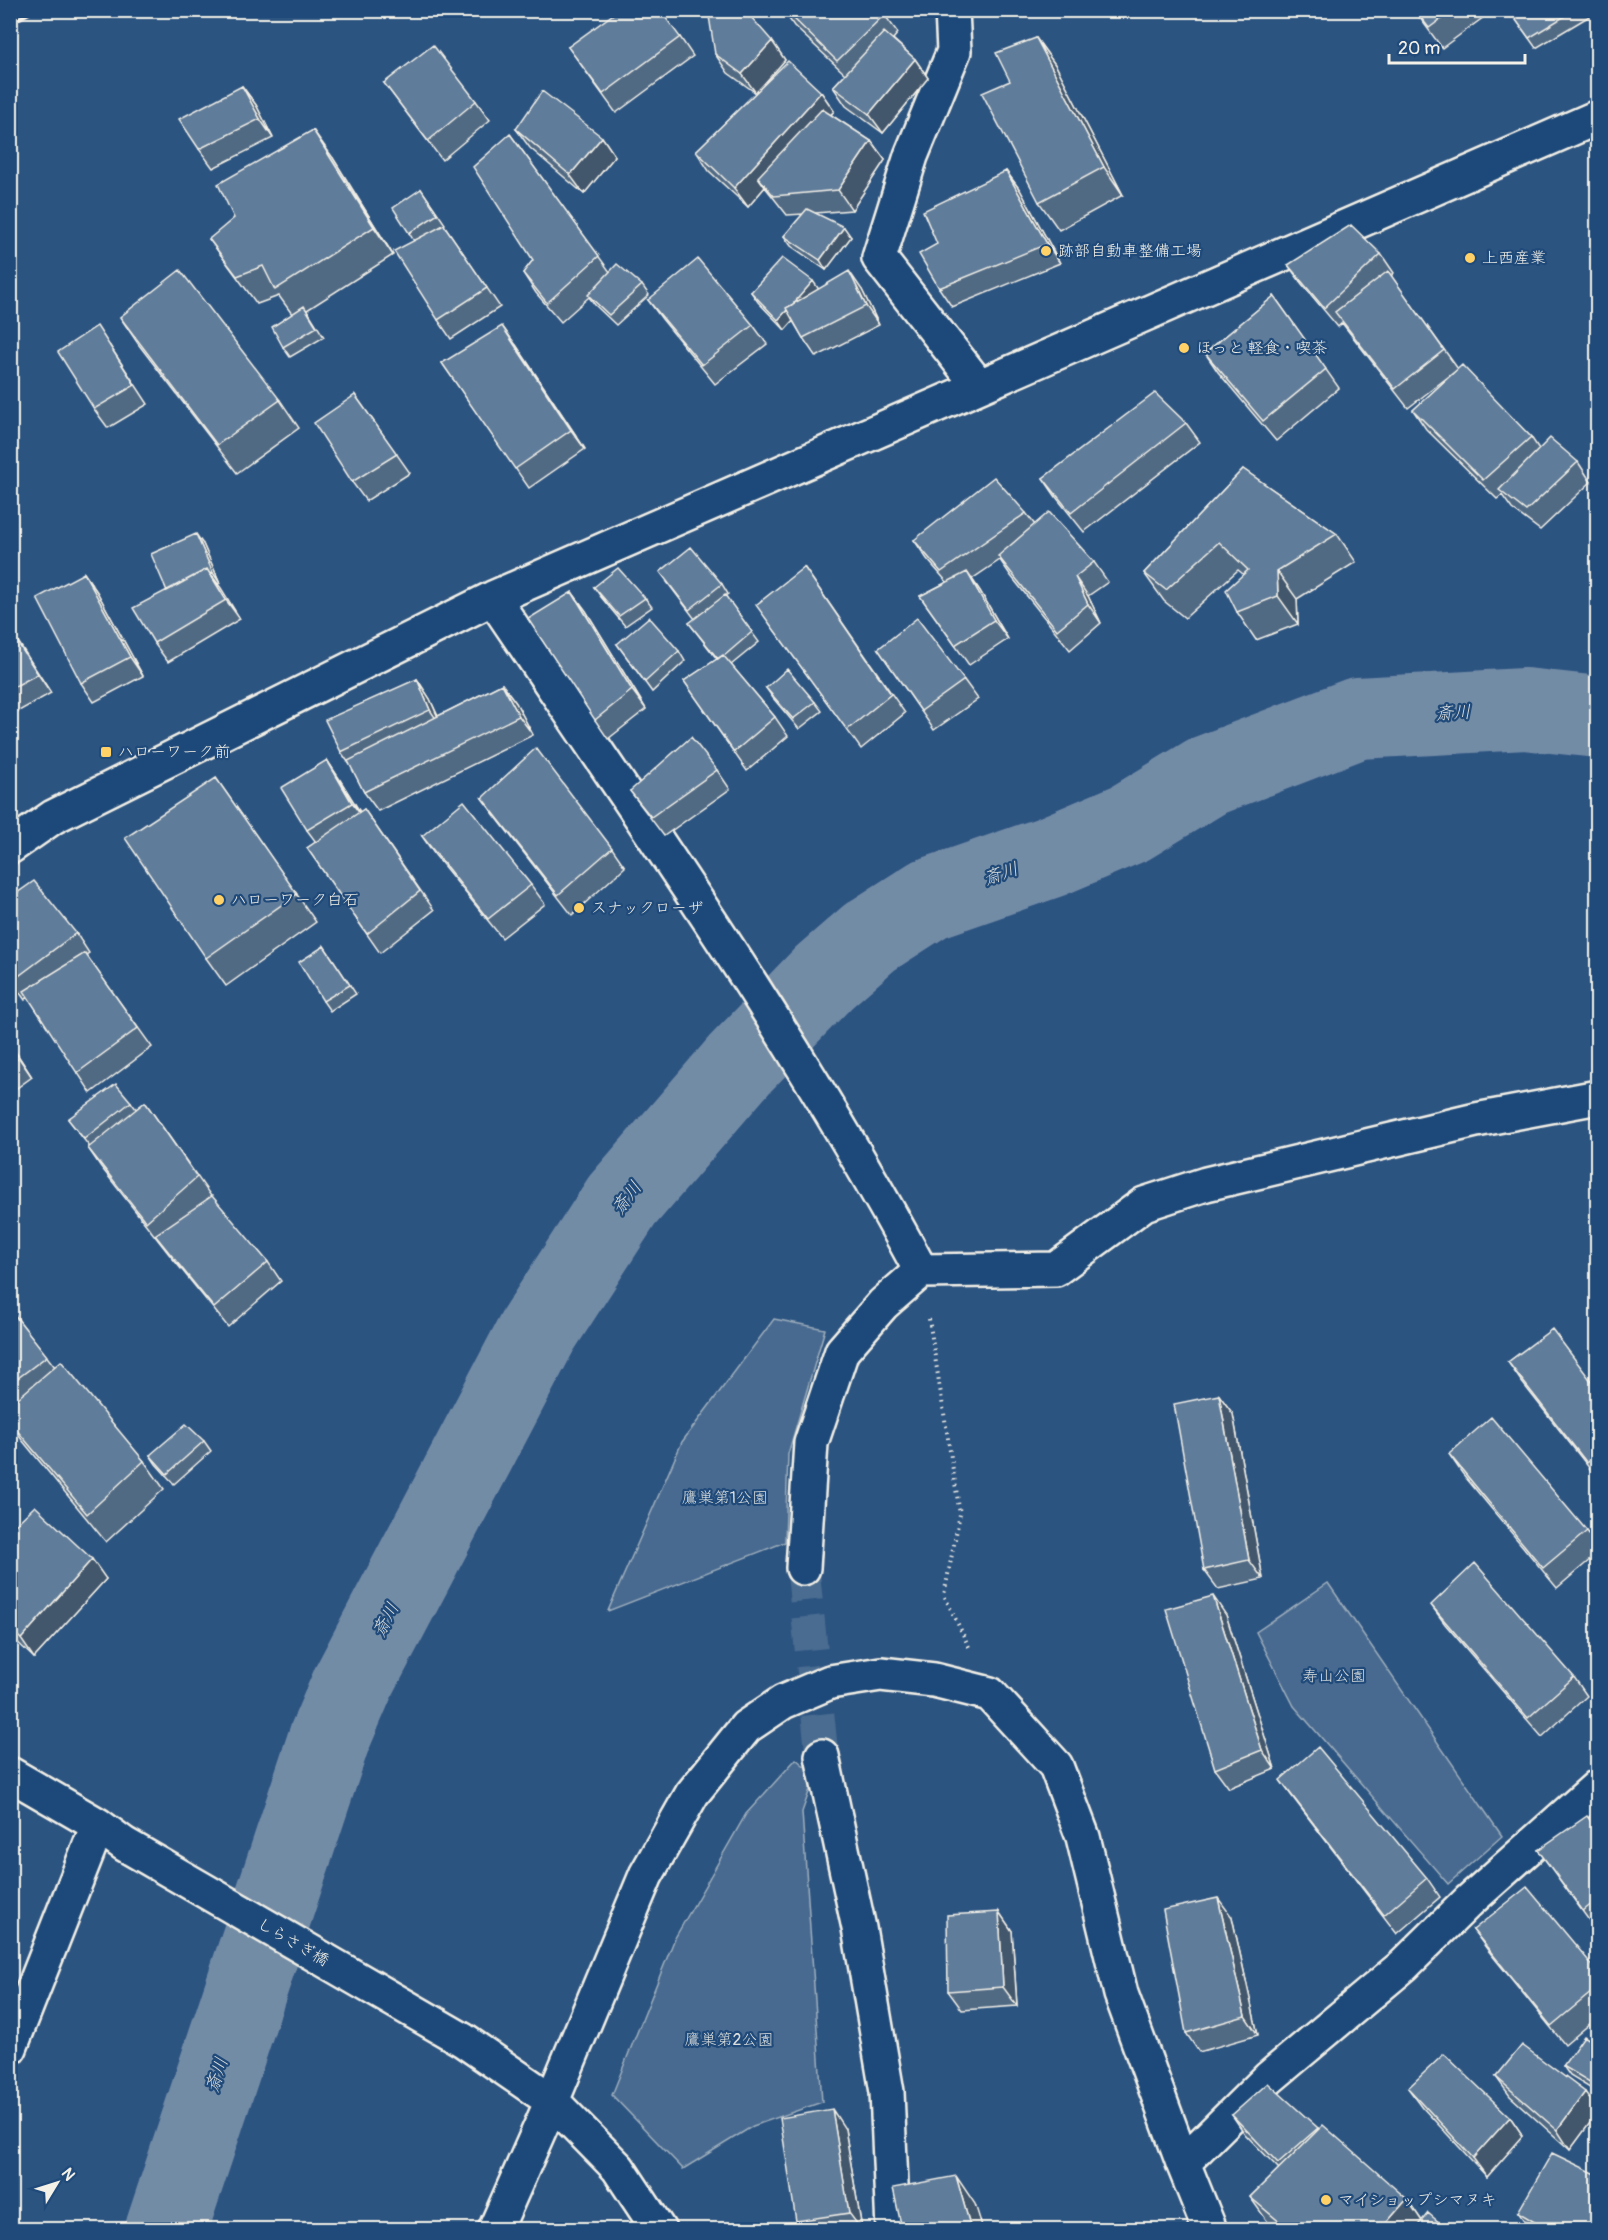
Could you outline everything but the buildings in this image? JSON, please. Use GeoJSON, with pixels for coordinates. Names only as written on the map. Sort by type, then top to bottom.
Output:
{"type":"FeatureCollection","features":[{"type":"Feature","properties":{"kind":"street"},"geometry":{"type":"LineString","coordinates":[[952,10],[954,51],[911,156],[879,258],[979,386]]}},
{"type":"Feature","properties":{"kind":"street"},"geometry":{"type":"LineString","coordinates":[[10,847],[53,818],[493,597],[1598,117]]}},
{"type":"Feature","properties":{"kind":"street"},"geometry":{"type":"LineString","coordinates":[[493,597],[703,910],[876,1187],[921,1271]]}},
{"type":"Feature","properties":{"kind":"street"},"geometry":{"type":"LineString","coordinates":[[802,1568],[811,1443],[842,1351],[883,1304],[921,1271],[1056,1269],[1144,1204],[1206,1184],[1476,1120],[1598,1097]]}},
{"type":"Feature","properties":{"kind":"street"},"geometry":{"type":"LineString","coordinates":[[495,2229],[552,2101],[646,1875],[692,1794],[746,1727],[783,1702],[830,1682],[881,1674],[934,1680],[990,1695],[1056,1766],[1083,1837],[1121,1994],[1183,2163],[1210,2229]]}},
{"type":"Feature","properties":{"kind":"street"},"geometry":{"type":"LineString","coordinates":[[822,1756],[859,1928],[887,2091],[893,2229]]}},
{"type":"Feature","properties":{"kind":"street","name":"しらさぎ橋"},"geometry":{"type":"LineString","coordinates":[[10,1774],[98,1825],[124,1844],[463,2040],[552,2101],[618,2168],[659,2229]]}},
{"type":"Feature","properties":{"kind":"street"},"geometry":{"type":"LineString","coordinates":[[1183,2163],[1269,2078],[1404,1965],[1477,1893],[1598,1786]]}},
{"type":"Feature","properties":{"kind":"street"},"geometry":{"type":"LineString","coordinates":[[10,2048],[98,1825]]}},
{"type":"Feature","properties":{"kind":"path"},"geometry":{"type":"LineString","coordinates":[[921,1271],[960,1514],[944,1595],[990,1695]]}},
{"type":"Feature","properties":{"kind":"green space","name":"鷹巣第1公園"},"geometry":{"type":"Polygon","coordinates":[[[774,1319],[825,1329],[788,1454],[785,1542],[608,1611],[682,1442],[774,1319]]]}},
{"type":"Feature","properties":{"kind":"green space","name":"寿山公園"},"geometry":{"type":"Polygon","coordinates":[[[1328,1583],[1502,1836],[1448,1884],[1294,1706],[1256,1632],[1328,1583]]]}},
{"type":"Feature","properties":{"kind":"green space","name":"鷹巣第2公園"},"geometry":{"type":"Polygon","coordinates":[[[796,1759],[815,1775],[802,1812],[822,2102],[753,2126],[683,2169],[612,2095],[675,1938],[746,1814],[796,1759]]]}},
{"type":"Feature","properties":{"kind":"waterway","name":"斎川"},"geometry":{"type":"LineString","coordinates":[[166,2230],[329,1739],[353,1683],[538,1331],[622,1201],[740,1064],[824,977],[870,937],[929,899],[1050,857],[1130,823],[1207,776],[1358,718],[1525,709],[1598,717]]}},
{"type":"Feature","properties":{"kind":"tunnel"},"geometry":{"type":"LineString","coordinates":[[803,1568],[822,1756]]}},
{"type":"Feature","properties":{"kind":"railway"},"geometry":{"type":"LineString","coordinates":[[10,23],[34,10]]}},
{"type":"Feature","properties":{"kind":"place","name":"跡部自動車整備工場"},"geometry":{"type":"Point","coordinates":[1046,251]}},
{"type":"Feature","properties":{"kind":"place","name":"上西産業"},"geometry":{"type":"Point","coordinates":[1470,258]}},
{"type":"Feature","properties":{"kind":"place","name":"ほっと 軽食・喫茶"},"geometry":{"type":"Point","coordinates":[1184,348]}},
{"type":"Feature","properties":{"kind":"place","name":"ハローワーク前"},"geometry":{"type":"Point","coordinates":[106,752]}},
{"type":"Feature","properties":{"kind":"place","name":"ハローワーク白石"},"geometry":{"type":"Point","coordinates":[219,900]}},
{"type":"Feature","properties":{"kind":"place","name":"スナックローザ"},"geometry":{"type":"Point","coordinates":[579,908]}},
{"type":"Feature","properties":{"kind":"place","name":"マイショップシマヌキ"},"geometry":{"type":"Point","coordinates":[1326,2200]}}]}
